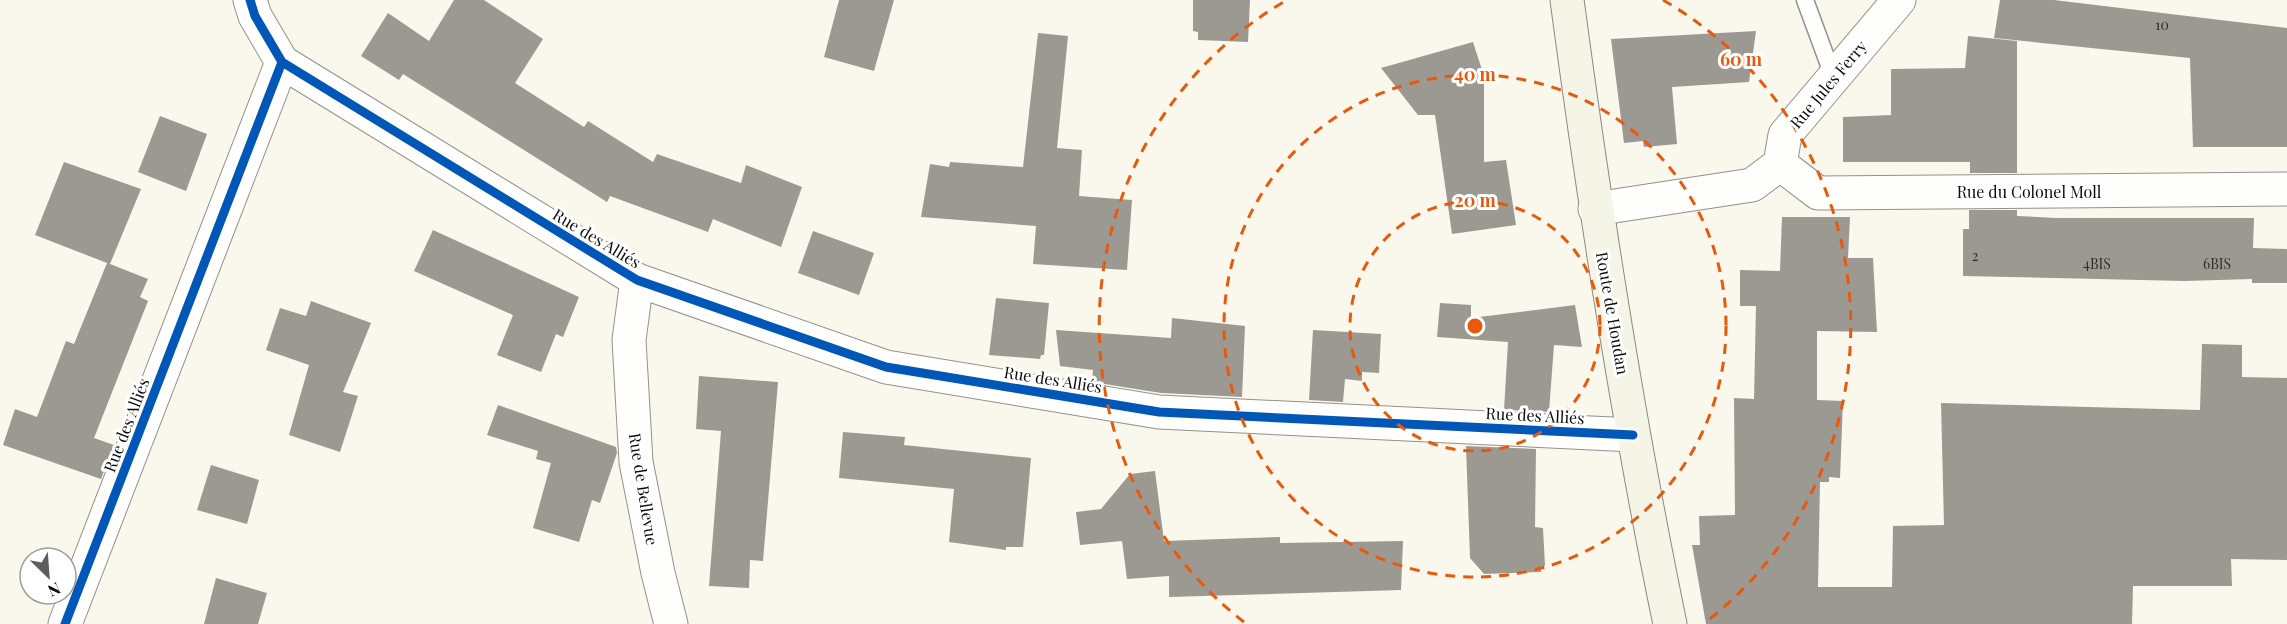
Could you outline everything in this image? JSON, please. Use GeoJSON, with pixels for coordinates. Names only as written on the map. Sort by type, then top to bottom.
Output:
{"type":"FeatureCollection","features":[{"type":"Feature","properties":{"kind":"main road","name":"Route de Houdan"},"geometry":{"type":"LineString","coordinates":[[1567,0],[1595,209],[1633,435],[1670,624]]}},
{"type":"Feature","properties":{"kind":"street"},"geometry":{"type":"LineString","coordinates":[[250,0],[255,16],[282,62]]}},
{"type":"Feature","properties":{"kind":"street","name":"Rue Jules Ferry"},"geometry":{"type":"LineString","coordinates":[[1780,164],[1785,135],[1899,0]]}},
{"type":"Feature","properties":{"kind":"street","name":"Rue des Alliés"},"geometry":{"type":"LineString","coordinates":[[65,624],[282,62],[638,280],[886,367],[1159,412],[1633,435]]}},
{"type":"Feature","properties":{"kind":"street"},"geometry":{"type":"LineString","coordinates":[[1595,209],[1752,185],[1780,164]]}},
{"type":"Feature","properties":{"kind":"street","name":"Rue du Colonel Moll"},"geometry":{"type":"LineString","coordinates":[[1780,164],[1818,193],[2287,189]]}},
{"type":"Feature","properties":{"kind":"street","name":"Rue de Bellevue"},"geometry":{"type":"LineString","coordinates":[[638,280],[629,340],[636,462],[658,573],[671,624]]}},
{"type":"Feature","properties":{"kind":"lane"},"geometry":{"type":"LineString","coordinates":[[1805,0],[1833,76]]}},
{"type":"Feature","properties":{"kind":"building"},"geometry":{"type":"Polygon","coordinates":[[[454,0],[484,0],[543,39],[515,83],[584,127],[588,121],[653,162],[657,154],[741,183],[746,165],[802,187],[781,247],[713,219],[708,232],[610,196],[607,202],[403,74],[399,80],[361,56],[388,13],[429,41],[454,0]]]}},
{"type":"Feature","properties":{"kind":"building"},"geometry":{"type":"Polygon","coordinates":[[[839,0],[894,0],[874,71],[824,57],[839,0]]]}},
{"type":"Feature","properties":{"kind":"building"},"geometry":{"type":"Polygon","coordinates":[[[1193,0],[1250,0],[1248,42],[1198,40],[1198,32],[1193,31],[1193,0]]]}},
{"type":"Feature","properties":{"kind":"building"},"geometry":{"type":"Polygon","coordinates":[[[2000,0],[2054,0],[2287,28],[2287,147],[2193,147],[2190,58],[1994,38],[2000,0]]]}},
{"type":"Feature","properties":{"kind":"building"},"geometry":{"type":"Polygon","coordinates":[[[1756,31],[1749,82],[1672,87],[1677,144],[1644,147],[1643,141],[1624,143],[1611,39],[1756,31]]]}},
{"type":"Feature","properties":{"kind":"building"},"geometry":{"type":"Polygon","coordinates":[[[1038,33],[1068,36],[1057,148],[1082,150],[1079,196],[1132,200],[1127,270],[1033,264],[1036,226],[921,217],[930,164],[949,167],[950,162],[1023,167],[1038,33]]]}},
{"type":"Feature","properties":{"kind":"building"},"geometry":{"type":"Polygon","coordinates":[[[1968,36],[2017,41],[2017,173],[1970,173],[1970,162],[1843,162],[1843,117],[1891,115],[1891,69],[1965,68],[1968,36]]]}},
{"type":"Feature","properties":{"kind":"building"},"geometry":{"type":"Polygon","coordinates":[[[1473,42],[1484,76],[1484,162],[1506,160],[1516,225],[1452,234],[1435,115],[1418,115],[1381,68],[1473,42]]]}},
{"type":"Feature","properties":{"kind":"building"},"geometry":{"type":"Polygon","coordinates":[[[160,116],[207,134],[186,191],[138,172],[160,116]]]}},
{"type":"Feature","properties":{"kind":"building"},"geometry":{"type":"Polygon","coordinates":[[[64,162],[141,189],[110,264],[148,279],[140,297],[148,301],[94,438],[114,445],[101,479],[3,445],[15,409],[37,417],[66,341],[74,344],[107,263],[35,235],[64,162]]]}},
{"type":"Feature","properties":{"kind":"building"},"geometry":{"type":"Polygon","coordinates":[[[1969,210],[2017,210],[2017,216],[2056,218],[2254,218],[2253,248],[2287,249],[2287,283],[2252,283],[2252,279],[2185,281],[1963,276],[1963,229],[1969,229],[1969,210]]]}},
{"type":"Feature","properties":{"kind":"building"},"geometry":{"type":"Polygon","coordinates":[[[1782,217],[1850,217],[1848,258],[1873,258],[1877,332],[1817,331],[1817,400],[1843,401],[1840,478],[1829,477],[1829,482],[1820,482],[1818,587],[1892,587],[1893,526],[1944,525],[1941,403],[2200,410],[2202,344],[2242,345],[2242,377],[2287,378],[2287,560],[2231,559],[2232,586],[2133,586],[2132,624],[1706,624],[1692,545],[1700,545],[1699,516],[1735,515],[1734,398],[1754,399],[1756,306],[1740,306],[1740,270],[1780,271],[1782,217]]]}},
{"type":"Feature","properties":{"kind":"building"},"geometry":{"type":"Polygon","coordinates":[[[433,230],[579,297],[563,337],[556,334],[541,372],[497,355],[513,315],[414,271],[433,230]]]}},
{"type":"Feature","properties":{"kind":"building"},"geometry":{"type":"Polygon","coordinates":[[[813,231],[874,253],[859,295],[798,273],[813,231]]]}},
{"type":"Feature","properties":{"kind":"building"},"geometry":{"type":"Polygon","coordinates":[[[996,298],[1049,303],[1044,355],[1041,355],[1040,359],[989,355],[996,298]]]}},
{"type":"Feature","properties":{"kind":"building"},"geometry":{"type":"Polygon","coordinates":[[[311,301],[371,323],[343,392],[358,396],[340,452],[289,435],[309,365],[266,350],[280,308],[306,316],[311,301]]]}},
{"type":"Feature","properties":{"kind":"building"},"geometry":{"type":"Polygon","coordinates":[[[1440,303],[1471,305],[1471,318],[1575,305],[1582,347],[1554,345],[1549,412],[1504,410],[1508,342],[1437,337],[1440,303]]]}},
{"type":"Feature","properties":{"kind":"building"},"geometry":{"type":"Polygon","coordinates":[[[1172,318],[1245,326],[1242,397],[1161,393],[1092,382],[1093,370],[1060,366],[1056,330],[1171,338],[1172,318]]]}},
{"type":"Feature","properties":{"kind":"building"},"geometry":{"type":"Polygon","coordinates":[[[1313,330],[1381,334],[1379,373],[1362,372],[1362,381],[1345,379],[1343,402],[1309,400],[1313,330]]]}},
{"type":"Feature","properties":{"kind":"building"},"geometry":{"type":"Polygon","coordinates":[[[699,376],[778,382],[763,561],[750,560],[749,588],[709,586],[721,431],[696,429],[699,376]]]}},
{"type":"Feature","properties":{"kind":"building"},"geometry":{"type":"Polygon","coordinates":[[[498,405],[616,447],[617,453],[600,503],[592,500],[579,542],[533,528],[551,463],[536,459],[538,451],[487,435],[498,405]]]}},
{"type":"Feature","properties":{"kind":"building"},"geometry":{"type":"Polygon","coordinates":[[[843,432],[905,437],[904,445],[1031,458],[1023,547],[1006,547],[1006,550],[949,542],[954,489],[839,478],[843,432]]]}},
{"type":"Feature","properties":{"kind":"building"},"geometry":{"type":"Polygon","coordinates":[[[1466,446],[1536,449],[1535,527],[1543,528],[1545,566],[1541,566],[1541,572],[1484,574],[1470,558],[1466,446]]]}},
{"type":"Feature","properties":{"kind":"building"},"geometry":{"type":"Polygon","coordinates":[[[211,465],[259,480],[247,524],[197,510],[211,465]]]}},
{"type":"Feature","properties":{"kind":"building"},"geometry":{"type":"Polygon","coordinates":[[[1155,471],[1164,541],[1280,537],[1280,543],[1403,541],[1401,590],[1169,597],[1169,576],[1127,579],[1122,541],[1080,545],[1076,512],[1101,509],[1130,474],[1155,471]]]}},
{"type":"Feature","properties":{"kind":"building"},"geometry":{"type":"Polygon","coordinates":[[[216,578],[267,593],[258,624],[204,624],[216,578]]]}},
{"type":"Feature","properties":{"kind":"cycle path"},"geometry":{"type":"LineString","coordinates":[[250,0],[255,16],[282,62],[637,280],[886,367],[1159,412],[1633,435]]}},
{"type":"Feature","properties":{"kind":"cycle path"},"geometry":{"type":"LineString","coordinates":[[65,624],[282,62]]}}]}
